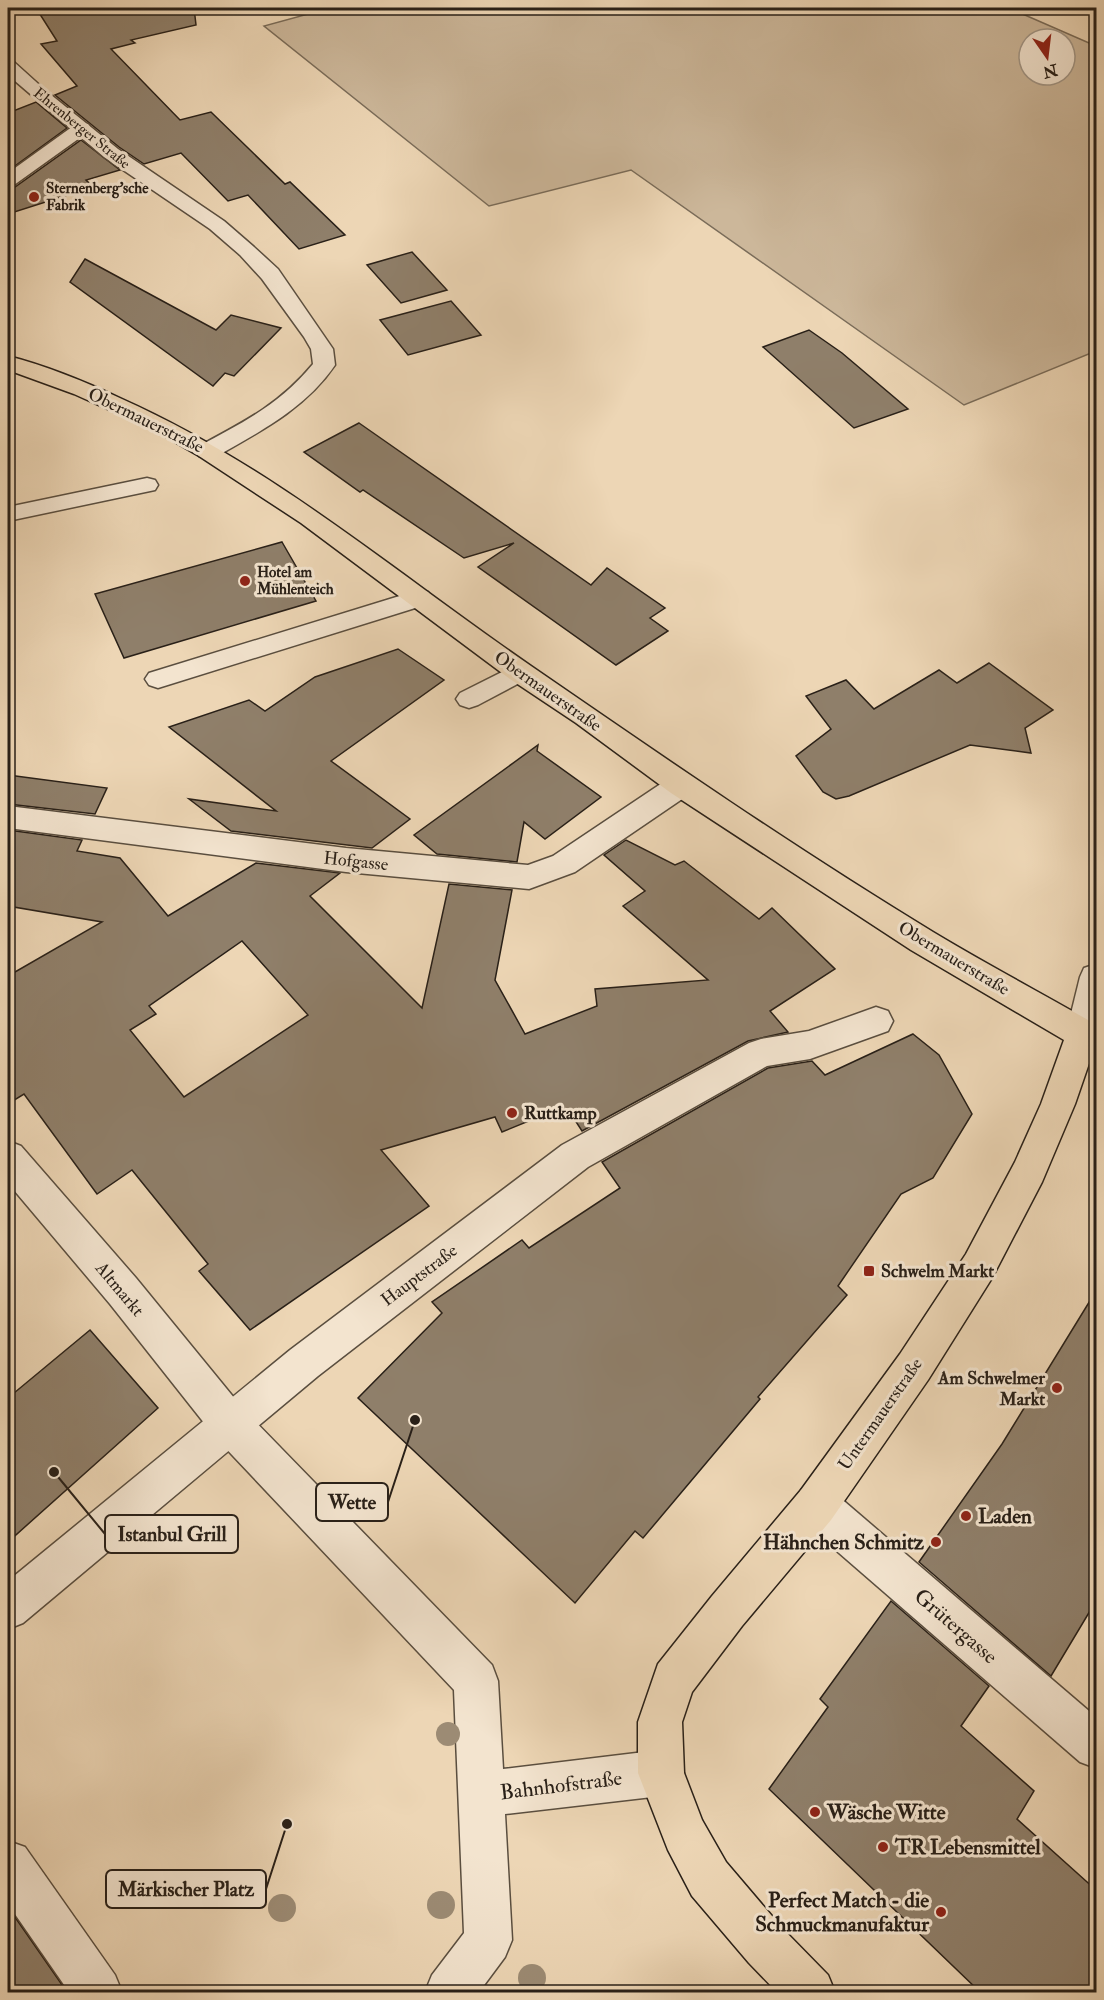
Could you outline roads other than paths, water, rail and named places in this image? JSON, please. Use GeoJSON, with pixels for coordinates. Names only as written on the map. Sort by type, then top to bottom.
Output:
{"type":"FeatureCollection","features":[{"type":"Feature","properties":{"kind":"main road","name":"Obermauerstraße"},"geometry":{"type":"LineString","coordinates":[[8,363],[82,389],[162,425],[208,451],[310,517],[520,672],[586,716],[681,785],[922,941],[1083,1034]]}},
{"type":"Feature","properties":{"kind":"main road","name":"Untermauerstraße"},"geometry":{"type":"LineString","coordinates":[[662,1773],[660,1722],[674,1680],[816,1505],[914,1367],[979,1266],[1029,1171],[1058,1104],[1083,1034]]}},
{"type":"Feature","properties":{"kind":"main road"},"geometry":{"type":"LineString","coordinates":[[662,1773],[684,1834],[709,1879],[766,1946],[811,1992]]}},
{"type":"Feature","properties":{"kind":"street","name":"Ehrenberger Straße"},"geometry":{"type":"LineString","coordinates":[[8,66],[38,94],[111,153],[217,225],[248,250],[270,274],[322,349],[324,365],[302,392],[262,421],[208,451]]}},
{"type":"Feature","properties":{"kind":"street","name":"Hofgasse"},"geometry":{"type":"LineString","coordinates":[[8,817],[346,860],[529,877],[564,864],[681,785]]}},
{"type":"Feature","properties":{"kind":"street"},"geometry":{"type":"LineString","coordinates":[[1083,1034],[1096,977]]}},
{"type":"Feature","properties":{"kind":"street","name":"Hauptstraße"},"geometry":{"type":"LineString","coordinates":[[8,1608],[304,1363],[575,1156],[761,1053],[810,1044],[876,1021]]}},
{"type":"Feature","properties":{"kind":"street","name":"Altmarkt"},"geometry":{"type":"LineString","coordinates":[[8,1157],[123,1291],[230,1424]]}},
{"type":"Feature","properties":{"kind":"street","name":"Bahnhofstraße"},"geometry":{"type":"LineString","coordinates":[[230,1424],[476,1681],[481,1794],[662,1773]]}},
{"type":"Feature","properties":{"kind":"street","name":"Grütergasse"},"geometry":{"type":"LineString","coordinates":[[816,1505],[1096,1746]]}},
{"type":"Feature","properties":{"kind":"street"},"geometry":{"type":"LineString","coordinates":[[449,1992],[488,1940],[481,1794]]}},
{"type":"Feature","properties":{"kind":"street"},"geometry":{"type":"LineString","coordinates":[[8,1864],[98,1992]]}},
{"type":"Feature","properties":{"kind":"lane"},"geometry":{"type":"LineString","coordinates":[[8,181],[82,128]]}},
{"type":"Feature","properties":{"kind":"lane"},"geometry":{"type":"LineString","coordinates":[[8,514],[147,485]]}},
{"type":"Feature","properties":{"kind":"lane"},"geometry":{"type":"LineString","coordinates":[[158,679],[419,598]]}},
{"type":"Feature","properties":{"kind":"lane"},"geometry":{"type":"LineString","coordinates":[[469,699],[520,672]]}},
{"type":"Feature","properties":{"kind":"place","name":"Sternenberg’sche Fabrik"},"geometry":{"type":"Point","coordinates":[34,197]}},
{"type":"Feature","properties":{"kind":"place","name":"Hotel am Mühlenteich"},"geometry":{"type":"Point","coordinates":[245,581]}},
{"type":"Feature","properties":{"kind":"place","name":"Ruttkamp"},"geometry":{"type":"Point","coordinates":[512,1113]}},
{"type":"Feature","properties":{"kind":"place","name":"Schwelm Markt"},"geometry":{"type":"Point","coordinates":[869,1271]}},
{"type":"Feature","properties":{"kind":"place","name":"Am Schwelmer Markt"},"geometry":{"type":"Point","coordinates":[1057,1388]}},
{"type":"Feature","properties":{"kind":"place","name":"Wette"},"geometry":{"type":"Point","coordinates":[415,1420]}},
{"type":"Feature","properties":{"kind":"place","name":"Istanbul Grill"},"geometry":{"type":"Point","coordinates":[54,1472]}},
{"type":"Feature","properties":{"kind":"place","name":"Laden"},"geometry":{"type":"Point","coordinates":[966,1516]}},
{"type":"Feature","properties":{"kind":"place","name":"Hähnchen Schmitz"},"geometry":{"type":"Point","coordinates":[936,1542]}},
{"type":"Feature","properties":{"kind":"place","name":"Wäsche Witte"},"geometry":{"type":"Point","coordinates":[815,1812]}},
{"type":"Feature","properties":{"kind":"place","name":"Märkischer Platz"},"geometry":{"type":"Point","coordinates":[287,1824]}},
{"type":"Feature","properties":{"kind":"place","name":"TR Lebensmittel"},"geometry":{"type":"Point","coordinates":[883,1847]}},
{"type":"Feature","properties":{"kind":"place","name":"Perfect Match - die Schmuckmanufaktur"},"geometry":{"type":"Point","coordinates":[941,1912]}}]}
